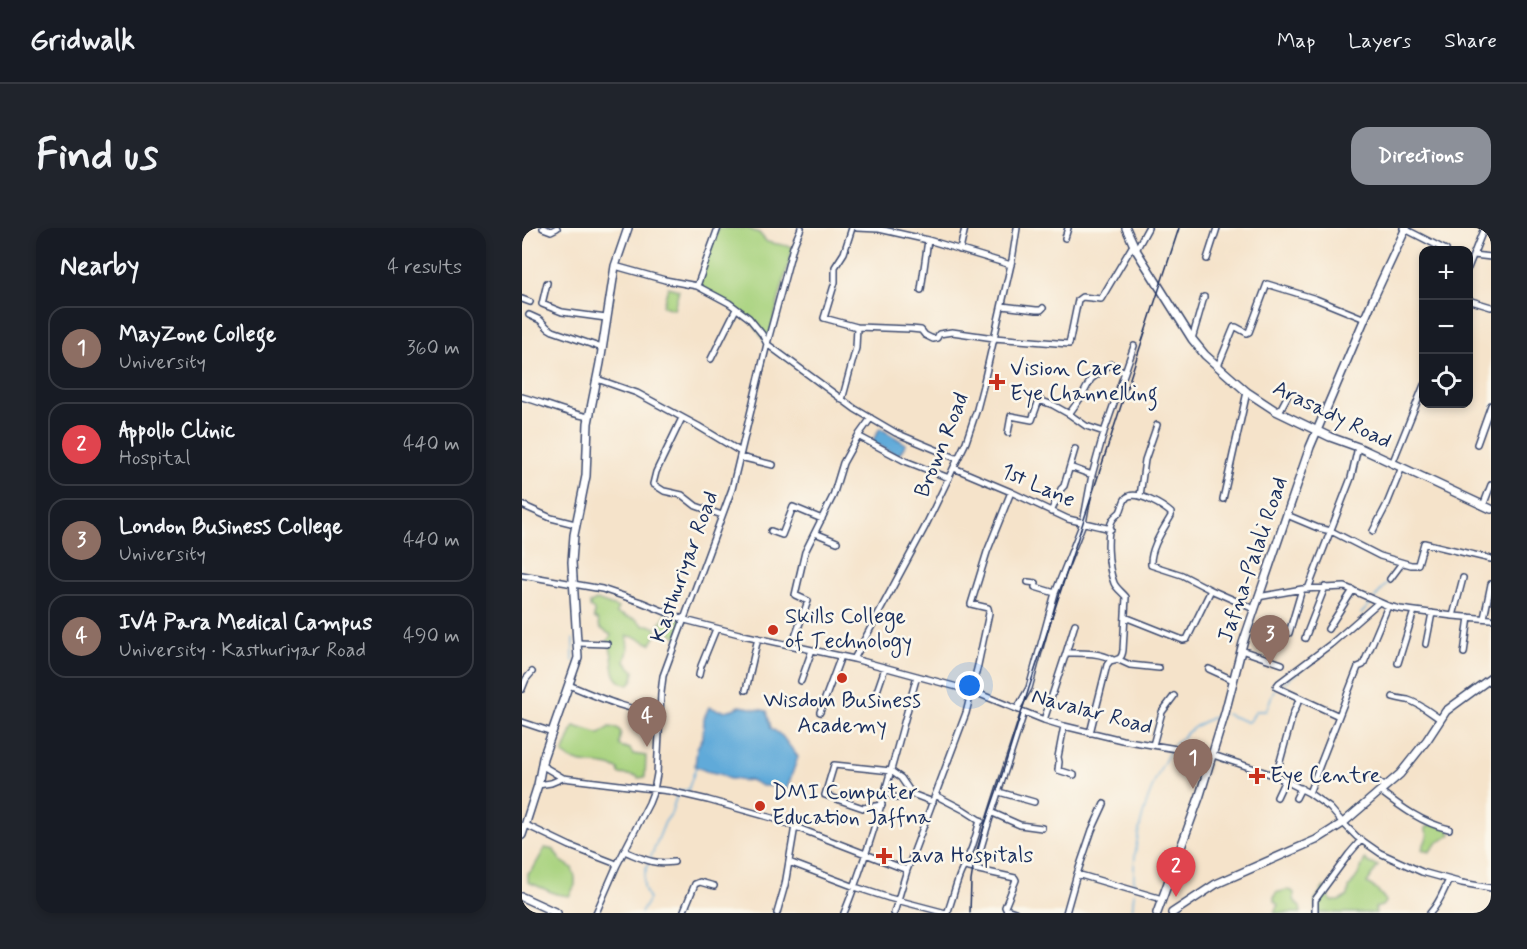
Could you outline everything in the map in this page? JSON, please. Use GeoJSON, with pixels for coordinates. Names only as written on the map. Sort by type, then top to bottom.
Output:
{"type":"FeatureCollection","features":[{"type":"Feature","properties":{"kind":"main road"},"geometry":{"type":"LineString","coordinates":[[522,835],[538,785],[550,732],[578,658],[572,555],[575,524],[586,476],[587,428],[603,348],[615,266],[628,228]]}},
{"type":"Feature","properties":{"kind":"main road","name":"Arasady Road"},"geometry":{"type":"LineString","coordinates":[[1126,228],[1134,248],[1192,339],[1205,355],[1247,392],[1279,412],[1491,509]]}},
{"type":"Feature","properties":{"kind":"main road","name":"Jafna-Palali Road"},"geometry":{"type":"LineString","coordinates":[[1157,913],[1213,754],[1254,609],[1317,430],[1405,228]]}},
{"type":"Feature","properties":{"kind":"main road"},"geometry":{"type":"LineString","coordinates":[[1172,913],[1216,884],[1316,840],[1343,823],[1400,774],[1427,740],[1440,719],[1454,705],[1490,679]]}},
{"type":"Feature","properties":{"kind":"main road"},"geometry":{"type":"LineString","coordinates":[[522,897],[556,913]]}},
{"type":"Feature","properties":{"kind":"street"},"geometry":{"type":"LineString","coordinates":[[543,228],[554,230]]}},
{"type":"Feature","properties":{"kind":"street"},"geometry":{"type":"LineString","coordinates":[[697,286],[718,228]]}},
{"type":"Feature","properties":{"kind":"street","name":"Kasthuriyar Road"},"geometry":{"type":"LineString","coordinates":[[596,913],[654,790],[663,676],[732,489],[766,344],[793,247],[801,228]]}},
{"type":"Feature","properties":{"kind":"street"},"geometry":{"type":"LineString","coordinates":[[852,228],[844,253],[835,267],[835,282],[824,318],[857,327],[921,330],[933,339],[939,334],[952,332],[1069,344],[1078,300],[1082,297],[1101,299],[1148,228]]}},
{"type":"Feature","properties":{"kind":"street"},"geometry":{"type":"LineString","coordinates":[[856,228],[880,228],[1011,265]]}},
{"type":"Feature","properties":{"kind":"street"},"geometry":{"type":"LineString","coordinates":[[960,250],[964,228]]}},
{"type":"Feature","properties":{"kind":"street","name":"Brown Road"},"geometry":{"type":"LineString","coordinates":[[854,659],[909,557],[966,442],[977,409],[1002,306],[1017,228]]}},
{"type":"Feature","properties":{"kind":"street"},"geometry":{"type":"LineString","coordinates":[[1065,238],[1068,228]]}},
{"type":"Feature","properties":{"kind":"street"},"geometry":{"type":"LineString","coordinates":[[1207,259],[1217,228]]}},
{"type":"Feature","properties":{"kind":"street"},"geometry":{"type":"LineString","coordinates":[[1405,228],[1439,246]]}},
{"type":"Feature","properties":{"kind":"street"},"geometry":{"type":"LineString","coordinates":[[1484,228],[1474,255],[1491,257]]}},
{"type":"Feature","properties":{"kind":"street"},"geometry":{"type":"LineString","coordinates":[[921,290],[928,240]]}},
{"type":"Feature","properties":{"kind":"street"},"geometry":{"type":"LineString","coordinates":[[615,266],[697,286],[749,318],[762,334],[766,344],[842,400],[906,437],[958,459]]}},
{"type":"Feature","properties":{"kind":"street"},"geometry":{"type":"LineString","coordinates":[[547,283],[542,304],[562,312],[606,318]]}},
{"type":"Feature","properties":{"kind":"street"},"geometry":{"type":"LineString","coordinates":[[1218,366],[1234,327],[1249,332],[1267,284],[1316,299],[1365,320]]}},
{"type":"Feature","properties":{"kind":"street"},"geometry":{"type":"LineString","coordinates":[[1192,339],[1204,297]]}},
{"type":"Feature","properties":{"kind":"street"},"geometry":{"type":"LineString","coordinates":[[522,299],[530,302]]}},
{"type":"Feature","properties":{"kind":"street"},"geometry":{"type":"LineString","coordinates":[[1473,302],[1491,307]]}},
{"type":"Feature","properties":{"kind":"street"},"geometry":{"type":"LineString","coordinates":[[1002,306],[1036,310],[1043,308]]}},
{"type":"Feature","properties":{"kind":"street"},"geometry":{"type":"LineString","coordinates":[[711,359],[736,309]]}},
{"type":"Feature","properties":{"kind":"street"},"geometry":{"type":"LineString","coordinates":[[529,315],[540,320],[553,331],[603,348]]}},
{"type":"Feature","properties":{"kind":"street"},"geometry":{"type":"LineString","coordinates":[[842,400],[856,348],[857,327]]}},
{"type":"Feature","properties":{"kind":"street"},"geometry":{"type":"LineString","coordinates":[[1017,709],[1029,688],[1055,593],[1083,524],[1092,475],[1104,432],[1134,346]]}},
{"type":"Feature","properties":{"kind":"street"},"geometry":{"type":"LineString","coordinates":[[1069,414],[1091,379],[1112,364],[1124,372]]}},
{"type":"Feature","properties":{"kind":"street"},"geometry":{"type":"LineString","coordinates":[[597,379],[637,393],[682,417],[740,454],[773,465]]}},
{"type":"Feature","properties":{"kind":"street"},"geometry":{"type":"LineString","coordinates":[[1223,499],[1247,392]]}},
{"type":"Feature","properties":{"kind":"street"},"geometry":{"type":"LineString","coordinates":[[522,397],[589,417]]}},
{"type":"Feature","properties":{"kind":"street"},"geometry":{"type":"LineString","coordinates":[[1279,412],[1287,397]]}},
{"type":"Feature","properties":{"kind":"street"},"geometry":{"type":"LineString","coordinates":[[1392,464],[1419,397]]}},
{"type":"Feature","properties":{"kind":"street"},"geometry":{"type":"LineString","coordinates":[[1008,434],[1011,416],[1032,420],[1039,400],[1053,405],[1086,426],[1104,432]]}},
{"type":"Feature","properties":{"kind":"street"},"geometry":{"type":"LineString","coordinates":[[1477,444],[1491,405]]}},
{"type":"Feature","properties":{"kind":"street"},"geometry":{"type":"LineString","coordinates":[[682,417],[652,484],[664,491],[682,495],[696,507],[722,515]]}},
{"type":"Feature","properties":{"kind":"street"},"geometry":{"type":"LineString","coordinates":[[793,643],[808,601],[795,595],[805,552],[833,496],[843,463],[858,435],[871,418]]}},
{"type":"Feature","properties":{"kind":"street"},"geometry":{"type":"LineString","coordinates":[[1140,496],[1145,460],[1157,425]]}},
{"type":"Feature","properties":{"kind":"street"},"geometry":{"type":"LineString","coordinates":[[858,435],[905,461],[948,478]]}},
{"type":"Feature","properties":{"kind":"street"},"geometry":{"type":"LineString","coordinates":[[1290,633],[1305,589],[1331,531],[1351,478],[1358,447]]}},
{"type":"Feature","properties":{"kind":"street"},"geometry":{"type":"LineString","coordinates":[[1051,512],[1064,486],[1075,449]]}},
{"type":"Feature","properties":{"kind":"street"},"geometry":{"type":"LineString","coordinates":[[1070,467],[1092,475]]}},
{"type":"Feature","properties":{"kind":"street"},"geometry":{"type":"LineString","coordinates":[[1373,531],[1402,467]]}},
{"type":"Feature","properties":{"kind":"street","name":"1st Lane"},"geometry":{"type":"LineString","coordinates":[[954,468],[1068,519],[1111,529]]}},
{"type":"Feature","properties":{"kind":"street"},"geometry":{"type":"LineString","coordinates":[[1483,506],[1491,485]]}},
{"type":"Feature","properties":{"kind":"street"},"geometry":{"type":"LineString","coordinates":[[894,913],[935,795],[957,740],[972,691],[988,608],[971,604],[987,552],[1011,492]]}},
{"type":"Feature","properties":{"kind":"street"},"geometry":{"type":"LineString","coordinates":[[1090,733],[1107,665],[1122,655],[1123,650],[1126,597],[1113,582],[1108,555],[1113,519],[1126,498],[1140,496],[1165,507],[1171,514],[1155,548],[1150,561],[1151,565],[1182,575],[1254,609]]}},
{"type":"Feature","properties":{"kind":"street"},"geometry":{"type":"LineString","coordinates":[[522,505],[551,518],[575,524]]}},
{"type":"Feature","properties":{"kind":"street"},"geometry":{"type":"LineString","coordinates":[[771,531],[782,535],[793,507],[822,519]]}},
{"type":"Feature","properties":{"kind":"street"},"geometry":{"type":"LineString","coordinates":[[1287,515],[1331,531],[1380,556],[1411,565],[1418,564],[1425,543],[1491,559]]}},
{"type":"Feature","properties":{"kind":"street"},"geometry":{"type":"LineString","coordinates":[[815,533],[837,542]]}},
{"type":"Feature","properties":{"kind":"street"},"geometry":{"type":"LineString","coordinates":[[1390,579],[1402,563]]}},
{"type":"Feature","properties":{"kind":"street","name":"Navalar Road"},"geometry":{"type":"LineString","coordinates":[[522,575],[602,589],[716,629],[793,643],[812,650],[972,691],[1044,720],[1090,733],[1213,754],[1276,776],[1310,793],[1330,808],[1361,840],[1380,853],[1422,872],[1491,888]]}},
{"type":"Feature","properties":{"kind":"street"},"geometry":{"type":"LineString","coordinates":[[1453,616],[1463,578]]}},
{"type":"Feature","properties":{"kind":"street"},"geometry":{"type":"LineString","coordinates":[[1028,582],[1036,584],[1035,588],[1055,593]]}},
{"type":"Feature","properties":{"kind":"street"},"geometry":{"type":"LineString","coordinates":[[1484,618],[1491,584]]}},
{"type":"Feature","properties":{"kind":"street"},"geometry":{"type":"LineString","coordinates":[[1305,638],[1326,587]]}},
{"type":"Feature","properties":{"kind":"street"},"geometry":{"type":"LineString","coordinates":[[1258,597],[1305,589],[1345,587],[1388,606],[1432,614],[1491,619]]}},
{"type":"Feature","properties":{"kind":"street"},"geometry":{"type":"LineString","coordinates":[[1125,617],[1180,639],[1187,639],[1211,590]]}},
{"type":"Feature","properties":{"kind":"street"},"geometry":{"type":"LineString","coordinates":[[1328,629],[1353,590]]}},
{"type":"Feature","properties":{"kind":"street"},"geometry":{"type":"LineString","coordinates":[[1339,716],[1276,687],[1379,602]]}},
{"type":"Feature","properties":{"kind":"street"},"geometry":{"type":"LineString","coordinates":[[1310,793],[1358,667],[1366,658],[1388,606]]}},
{"type":"Feature","properties":{"kind":"street"},"geometry":{"type":"LineString","coordinates":[[1398,663],[1414,611]]}},
{"type":"Feature","properties":{"kind":"street"},"geometry":{"type":"LineString","coordinates":[[1426,644],[1432,614]]}},
{"type":"Feature","properties":{"kind":"street"},"geometry":{"type":"LineString","coordinates":[[1464,652],[1469,617]]}},
{"type":"Feature","properties":{"kind":"street"},"geometry":{"type":"LineString","coordinates":[[1044,720],[1075,624]]}},
{"type":"Feature","properties":{"kind":"street"},"geometry":{"type":"LineString","coordinates":[[699,675],[716,629]]}},
{"type":"Feature","properties":{"kind":"street"},"geometry":{"type":"LineString","coordinates":[[746,690],[758,638]]}},
{"type":"Feature","properties":{"kind":"street"},"geometry":{"type":"LineString","coordinates":[[578,643],[607,644]]}},
{"type":"Feature","properties":{"kind":"street"},"geometry":{"type":"LineString","coordinates":[[801,681],[812,650]]}},
{"type":"Feature","properties":{"kind":"street"},"geometry":{"type":"LineString","coordinates":[[1241,650],[1282,664]]}},
{"type":"Feature","properties":{"kind":"street"},"geometry":{"type":"LineString","coordinates":[[1066,653],[1099,655],[1130,665],[1159,668]]}},
{"type":"Feature","properties":{"kind":"street"},"geometry":{"type":"LineString","coordinates":[[820,712],[842,656]]}},
{"type":"Feature","properties":{"kind":"street"},"geometry":{"type":"LineString","coordinates":[[875,697],[885,668]]}},
{"type":"Feature","properties":{"kind":"street"},"geometry":{"type":"LineString","coordinates":[[1209,669],[1233,680]]}},
{"type":"Feature","properties":{"kind":"street"},"geometry":{"type":"LineString","coordinates":[[522,689],[532,672]]}},
{"type":"Feature","properties":{"kind":"street"},"geometry":{"type":"LineString","coordinates":[[844,913],[886,793],[917,676]]}},
{"type":"Feature","properties":{"kind":"street"},"geometry":{"type":"LineString","coordinates":[[568,686],[631,708],[660,713]]}},
{"type":"Feature","properties":{"kind":"street"},"geometry":{"type":"LineString","coordinates":[[1153,745],[1162,712],[1174,696]]}},
{"type":"Feature","properties":{"kind":"street"},"geometry":{"type":"LineString","coordinates":[[1393,697],[1419,705],[1440,719]]}},
{"type":"Feature","properties":{"kind":"street"},"geometry":{"type":"LineString","coordinates":[[1276,776],[1293,714],[1300,698]]}},
{"type":"Feature","properties":{"kind":"street"},"geometry":{"type":"LineString","coordinates":[[975,869],[1024,712]]}},
{"type":"Feature","properties":{"kind":"street"},"geometry":{"type":"LineString","coordinates":[[522,722],[550,732]]}},
{"type":"Feature","properties":{"kind":"street"},"geometry":{"type":"LineString","coordinates":[[1064,726],[1058,770],[1074,775]]}},
{"type":"Feature","properties":{"kind":"street"},"geometry":{"type":"LineString","coordinates":[[542,765],[563,778]]}},
{"type":"Feature","properties":{"kind":"street"},"geometry":{"type":"LineString","coordinates":[[882,805],[863,807],[825,795],[834,765],[891,771],[901,778],[912,794],[933,802]]}},
{"type":"Feature","properties":{"kind":"street"},"geometry":{"type":"LineString","coordinates":[[1369,775],[1399,806],[1421,819],[1449,829]]}},
{"type":"Feature","properties":{"kind":"street"},"geometry":{"type":"LineString","coordinates":[[538,785],[563,778],[679,793],[758,813],[908,870]]}},
{"type":"Feature","properties":{"kind":"street"},"geometry":{"type":"LineString","coordinates":[[1277,797],[1285,780]]}},
{"type":"Feature","properties":{"kind":"street"},"geometry":{"type":"LineString","coordinates":[[1296,798],[1301,788]]}},
{"type":"Feature","properties":{"kind":"street"},"geometry":{"type":"LineString","coordinates":[[999,792],[1034,802]]}},
{"type":"Feature","properties":{"kind":"street"},"geometry":{"type":"LineString","coordinates":[[886,793],[896,798],[912,794]]}},
{"type":"Feature","properties":{"kind":"street"},"geometry":{"type":"LineString","coordinates":[[935,795],[980,820],[985,832]]}},
{"type":"Feature","properties":{"kind":"street"},"geometry":{"type":"LineString","coordinates":[[1066,913],[1092,830],[1104,804]]}},
{"type":"Feature","properties":{"kind":"street"},"geometry":{"type":"LineString","coordinates":[[995,814],[1020,825],[1042,828]]}},
{"type":"Feature","properties":{"kind":"street"},"geometry":{"type":"LineString","coordinates":[[789,862],[898,900],[947,912],[980,820]]}},
{"type":"Feature","properties":{"kind":"street"},"geometry":{"type":"LineString","coordinates":[[526,825],[570,846],[614,863]]}},
{"type":"Feature","properties":{"kind":"street"},"geometry":{"type":"LineString","coordinates":[[777,913],[785,885],[795,826]]}},
{"type":"Feature","properties":{"kind":"street"},"geometry":{"type":"LineString","coordinates":[[1315,913],[1315,900],[1361,840]]}},
{"type":"Feature","properties":{"kind":"street"},"geometry":{"type":"LineString","coordinates":[[624,851],[653,862],[674,862]]}},
{"type":"Feature","properties":{"kind":"street"},"geometry":{"type":"LineString","coordinates":[[964,867],[1015,878],[1005,907],[1016,913]]}},
{"type":"Feature","properties":{"kind":"street"},"geometry":{"type":"LineString","coordinates":[[1077,874],[1162,899]]}},
{"type":"Feature","properties":{"kind":"street"},"geometry":{"type":"LineString","coordinates":[[1430,913],[1443,895],[1449,880]]}},
{"type":"Feature","properties":{"kind":"street"},"geometry":{"type":"LineString","coordinates":[[683,913],[695,884],[700,882],[714,886]]}},
{"type":"Feature","properties":{"kind":"green space"},"geometry":{"type":"Polygon","coordinates":[[[718,228],[746,228],[759,233],[767,242],[793,247],[767,344],[749,318],[697,286],[718,228]]]}},
{"type":"Feature","properties":{"kind":"green space"},"geometry":{"type":"Polygon","coordinates":[[[668,287],[679,290],[674,309],[663,306],[668,287]]]}},
{"type":"Feature","properties":{"kind":"green space"},"geometry":{"type":"Polygon","coordinates":[[[597,600],[618,608],[616,613],[637,620],[644,626],[649,625],[656,628],[656,635],[651,644],[627,636],[628,650],[625,662],[634,671],[629,685],[617,678],[614,673],[612,654],[607,642],[611,635],[600,628],[598,620],[594,618],[594,610],[590,607],[590,603],[597,600]]]}},
{"type":"Feature","properties":{"kind":"green space"},"geometry":{"type":"Polygon","coordinates":[[[666,613],[685,620],[678,637],[659,626],[666,613]]]}},
{"type":"Feature","properties":{"kind":"green space"},"geometry":{"type":"Polygon","coordinates":[[[574,726],[600,734],[609,727],[617,728],[621,732],[620,746],[630,749],[633,754],[646,756],[645,777],[619,774],[618,769],[611,766],[583,763],[563,754],[574,726]]]}},
{"type":"Feature","properties":{"kind":"green space"},"geometry":{"type":"Polygon","coordinates":[[[1432,824],[1449,829],[1451,834],[1437,843],[1429,852],[1422,849],[1428,835],[1425,828],[1432,824]]]}},
{"type":"Feature","properties":{"kind":"green space"},"geometry":{"type":"Polygon","coordinates":[[[545,848],[554,850],[560,860],[572,868],[575,885],[569,896],[556,894],[528,882],[528,874],[545,848]]]}},
{"type":"Feature","properties":{"kind":"green space"},"geometry":{"type":"Polygon","coordinates":[[[1365,859],[1378,866],[1367,883],[1386,901],[1382,906],[1375,908],[1376,913],[1315,913],[1315,900],[1324,887],[1332,901],[1339,901],[1348,896],[1349,888],[1365,859]]]}},
{"type":"Feature","properties":{"kind":"green space"},"geometry":{"type":"Polygon","coordinates":[[[1286,890],[1294,893],[1294,899],[1301,913],[1274,913],[1278,905],[1274,901],[1276,893],[1286,890]]]}},
{"type":"Feature","properties":{"kind":"water"},"geometry":{"type":"Polygon","coordinates":[[[880,428],[906,444],[898,456],[872,442],[880,428]]]}},
{"type":"Feature","properties":{"kind":"water"},"geometry":{"type":"Polygon","coordinates":[[[740,706],[767,711],[771,728],[782,736],[798,757],[786,791],[771,786],[762,786],[750,780],[729,779],[695,766],[697,748],[703,737],[704,718],[709,707],[724,711],[740,706]]]}},
{"type":"Feature","properties":{"kind":"waterway"},"geometry":{"type":"LineString","coordinates":[[1375,598],[1389,581]]}},
{"type":"Feature","properties":{"kind":"waterway"},"geometry":{"type":"LineString","coordinates":[[570,586],[571,592]]}},
{"type":"Feature","properties":{"kind":"waterway"},"geometry":{"type":"LineString","coordinates":[[1361,614],[1372,602]]}},
{"type":"Feature","properties":{"kind":"waterway"},"geometry":{"type":"LineString","coordinates":[[573,639],[573,661]]}},
{"type":"Feature","properties":{"kind":"waterway"},"geometry":{"type":"LineString","coordinates":[[1281,685],[1303,668]]}},
{"type":"Feature","properties":{"kind":"waterway"},"geometry":{"type":"LineString","coordinates":[[1226,714],[1250,721],[1256,711],[1266,711],[1274,690]]}},
{"type":"Feature","properties":{"kind":"waterway"},"geometry":{"type":"LineString","coordinates":[[1174,746],[1196,727],[1222,714]]}},
{"type":"Feature","properties":{"kind":"waterway"},"geometry":{"type":"LineString","coordinates":[[1134,887],[1138,833],[1148,798],[1171,749]]}},
{"type":"Feature","properties":{"kind":"waterway"},"geometry":{"type":"LineString","coordinates":[[679,791],[688,790],[696,767]]}},
{"type":"Feature","properties":{"kind":"waterway"},"geometry":{"type":"LineString","coordinates":[[650,859],[665,822],[671,814],[677,795]]}},
{"type":"Feature","properties":{"kind":"waterway"},"geometry":{"type":"LineString","coordinates":[[641,913],[649,899],[644,882],[648,864]]}},
{"type":"Feature","properties":{"kind":"waterway"},"geometry":{"type":"LineString","coordinates":[[1132,913],[1134,892]]}},
{"type":"Feature","properties":{"kind":"railway"},"geometry":{"type":"LineString","coordinates":[[970,913],[973,868],[984,827],[1179,228]]}},
{"type":"Feature","properties":{"kind":"place","name":"Vision Care Eye Channelling"},"geometry":{"type":"Point","coordinates":[997,382]}},
{"type":"Feature","properties":{"kind":"place","name":"Skills College of Technology"},"geometry":{"type":"Point","coordinates":[773,630]}},
{"type":"Feature","properties":{"kind":"place","name":"London Business College"},"geometry":{"type":"Point","coordinates":[1270,665]}},
{"type":"Feature","properties":{"kind":"place","name":"Wisdom Business Academy"},"geometry":{"type":"Point","coordinates":[842,678]}},
{"type":"Feature","properties":{"kind":"place","name":"IVA Para Medical Campus"},"geometry":{"type":"Point","coordinates":[647,747]}},
{"type":"Feature","properties":{"kind":"place","name":"Eye Centre"},"geometry":{"type":"Point","coordinates":[1257,776]}},
{"type":"Feature","properties":{"kind":"place","name":"MayZone College"},"geometry":{"type":"Point","coordinates":[1193,789]}},
{"type":"Feature","properties":{"kind":"place","name":"DMI Computer Education Jaffna"},"geometry":{"type":"Point","coordinates":[760,806]}},
{"type":"Feature","properties":{"kind":"place","name":"Lava Hospitals"},"geometry":{"type":"Point","coordinates":[884,856]}},
{"type":"Feature","properties":{"kind":"place","name":"Appollo Clinic"},"geometry":{"type":"Point","coordinates":[1176,897]}}]}
